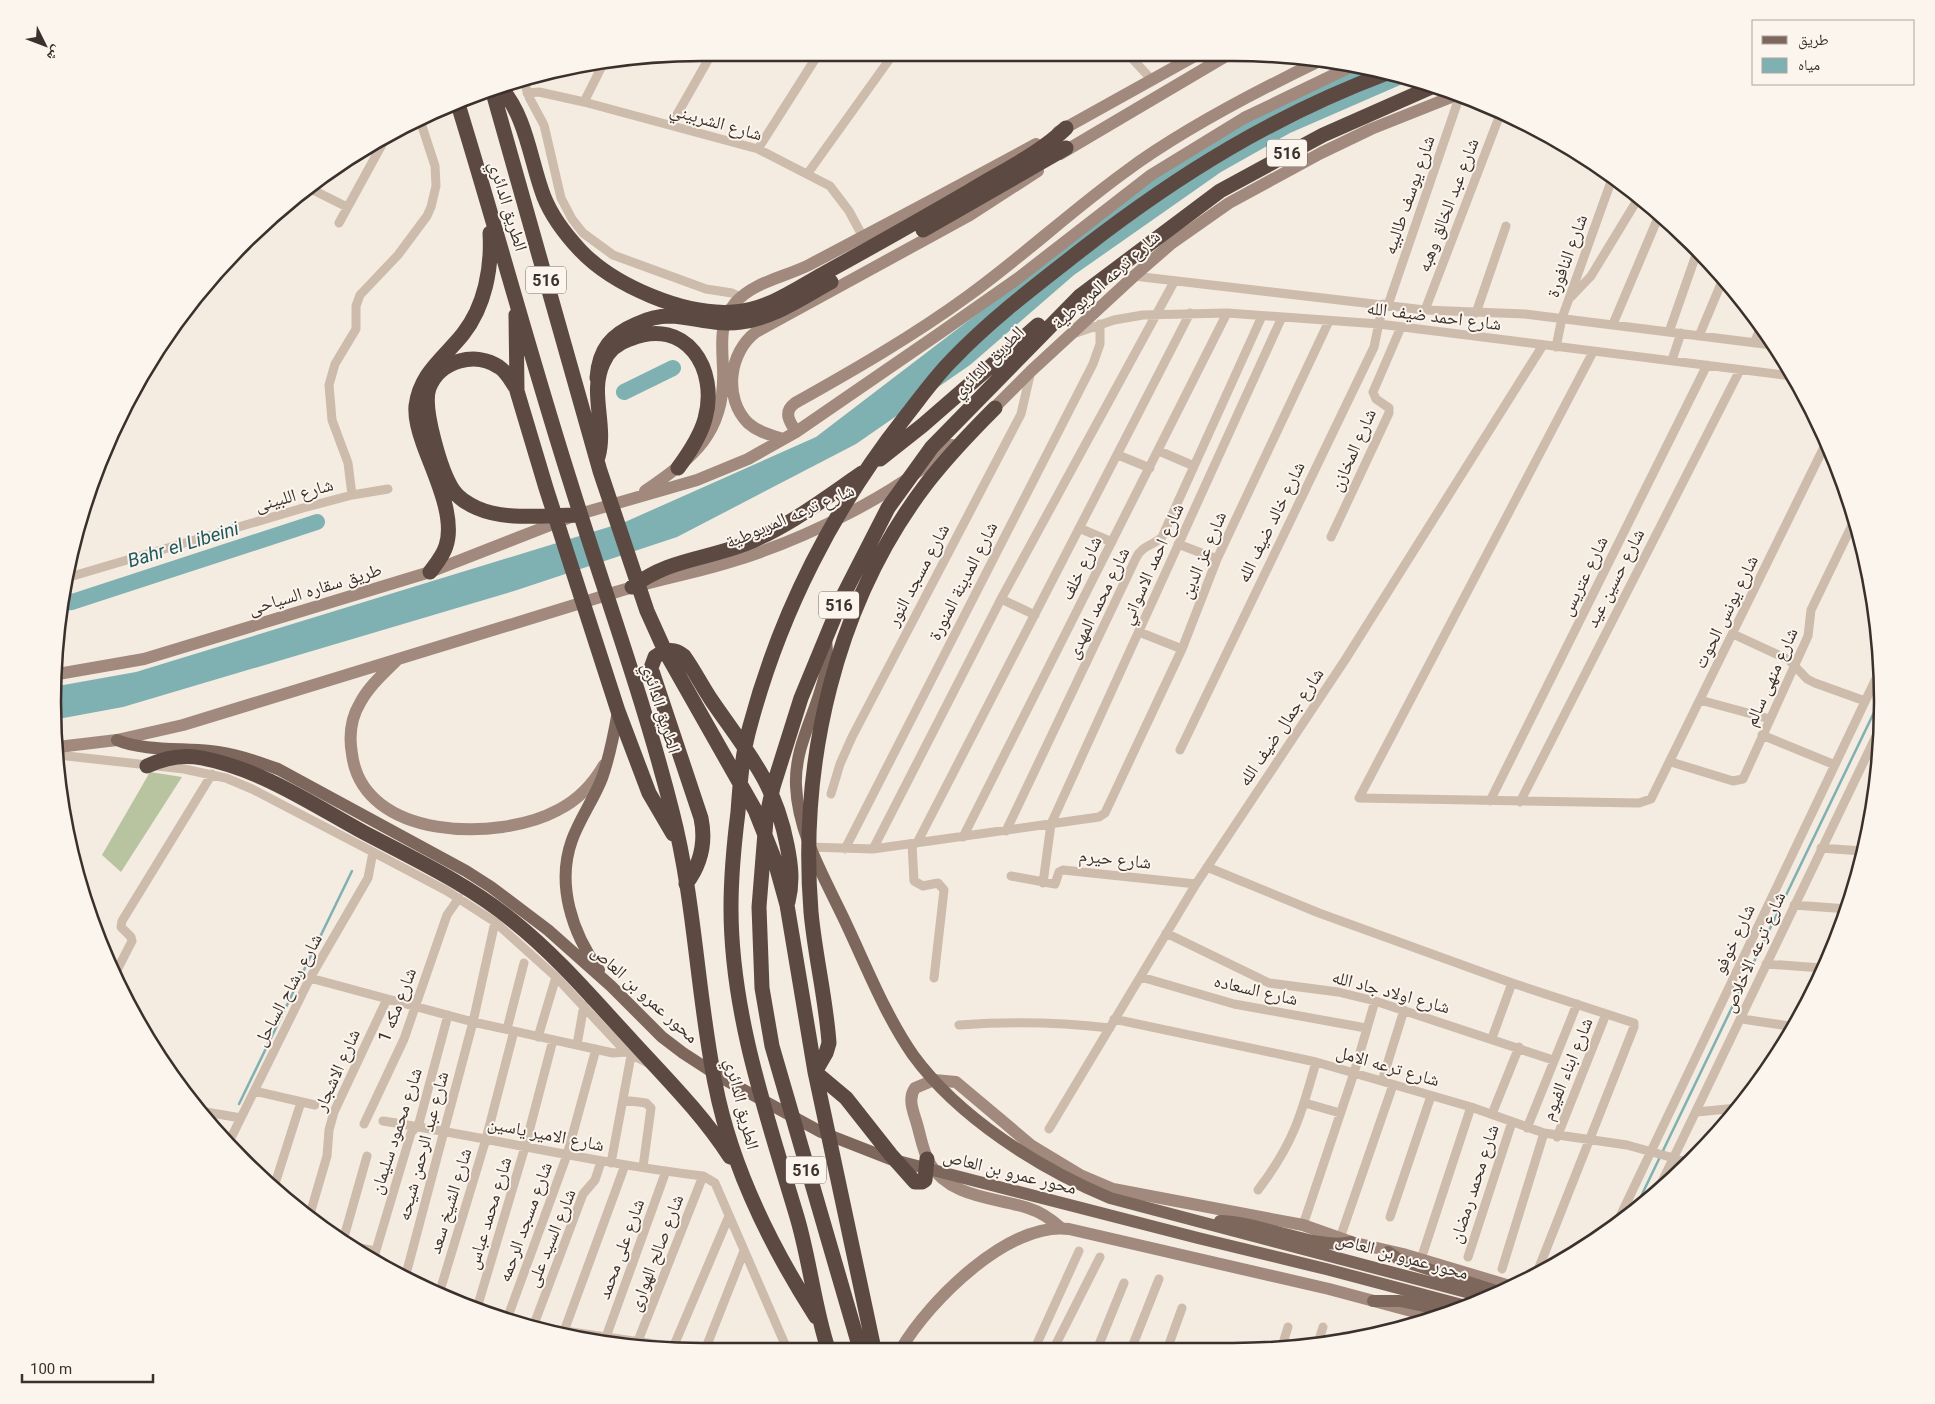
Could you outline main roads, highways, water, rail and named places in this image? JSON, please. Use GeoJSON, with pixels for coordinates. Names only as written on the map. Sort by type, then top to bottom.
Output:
{"type":"FeatureCollection","features":[{"type":"Feature","properties":{"kind":"highway","name":"الطريق الدائري"},"geometry":{"type":"LineString","coordinates":[[826,1343],[819,1322],[808,1256],[765,1111],[737,989],[731,910],[732,861],[740,781],[749,730],[769,660],[796,598],[834,522],[869,466],[924,394],[967,345],[1027,293],[1170,183],[1220,152],[1313,104],[1375,78]]}},
{"type":"Feature","properties":{"kind":"highway","name":"الطريق الدائري"},"geometry":{"type":"LineString","coordinates":[[858,1343],[779,1074],[762,988],[759,907],[766,820],[783,752],[801,698],[826,634],[875,530],[923,458],[986,390],[1080,296],[1220,191],[1323,135],[1424,90]]}},
{"type":"Feature","properties":{"kind":"highway"},"geometry":{"type":"LineString","coordinates":[[503,93],[517,114],[544,198],[570,239],[593,262],[617,279],[688,313],[717,324],[730,324],[770,315],[1066,148]]}},
{"type":"Feature","properties":{"kind":"highway","name":"الطريق الدائري"},"geometry":{"type":"LineString","coordinates":[[494,96],[599,466],[647,611],[665,651],[756,810],[774,858],[787,905],[815,1072],[873,1343]]}},
{"type":"Feature","properties":{"kind":"highway","name":"الطريق الدائري"},"geometry":{"type":"LineString","coordinates":[[459,109],[570,480],[666,787],[680,844],[715,1085],[727,1130],[742,1175],[781,1261],[819,1322]]}},
{"type":"Feature","properties":{"kind":"highway"},"geometry":{"type":"LineString","coordinates":[[599,466],[602,431],[596,393],[597,378],[602,350],[617,333],[651,318],[709,311],[733,312],[762,306],[895,235],[1040,148],[1066,128]]}},
{"type":"Feature","properties":{"kind":"highway"},"geometry":{"type":"LineString","coordinates":[[430,572],[446,547],[448,523],[419,429],[416,409],[417,395],[423,379],[464,333],[482,298],[491,252],[489,209]]}},
{"type":"Feature","properties":{"kind":"highway"},"geometry":{"type":"LineString","coordinates":[[632,587],[662,568],[723,551],[784,526],[863,472],[923,425],[1047,317],[1070,300],[1080,296]]}},
{"type":"Feature","properties":{"kind":"highway"},"geometry":{"type":"LineString","coordinates":[[516,301],[515,350],[517,391],[546,488],[618,711],[649,793],[680,844]]}},
{"type":"Feature","properties":{"kind":"highway"},"geometry":{"type":"LineString","coordinates":[[597,378],[607,356],[613,349],[636,336],[668,335],[684,342],[691,348],[705,370],[708,404],[703,426],[696,441],[678,468]]}},
{"type":"Feature","properties":{"kind":"highway"},"geometry":{"type":"LineString","coordinates":[[517,391],[501,368],[489,361],[475,358],[461,360],[448,366],[437,375],[430,387],[426,401],[427,416],[448,482],[461,499],[491,513],[576,516]]}},
{"type":"Feature","properties":{"kind":"highway"},"geometry":{"type":"LineString","coordinates":[[927,1158],[925,1180],[918,1183],[915,1182],[846,1098],[815,1072],[826,1053],[828,1043],[811,912],[809,847],[816,762],[822,720],[842,645],[861,596],[888,543],[926,485],[952,451],[995,408]]}},
{"type":"Feature","properties":{"kind":"highway"},"geometry":{"type":"LineString","coordinates":[[686,884],[696,869],[701,852],[702,826],[651,668],[653,660],[665,651],[677,651],[684,656],[760,769],[773,794],[782,820],[791,862],[792,888],[787,905]]}},
{"type":"Feature","properties":{"kind":"highway"},"geometry":{"type":"LineString","coordinates":[[147,766],[164,759],[183,757],[202,758],[239,769],[282,788],[463,886],[513,921],[553,957],[701,1117],[742,1175]]}},
{"type":"Feature","properties":{"kind":"main road"},"geometry":{"type":"LineString","coordinates":[[636,498],[678,468],[703,445],[717,419],[723,378],[723,328],[728,314],[741,297],[755,288],[805,267],[863,237],[1066,128],[1185,61]]}},
{"type":"Feature","properties":{"kind":"main road"},"geometry":{"type":"LineString","coordinates":[[783,439],[759,431],[748,423],[740,412],[734,397],[735,358],[743,343],[756,332],[989,204],[1066,148],[1215,61]]}},
{"type":"Feature","properties":{"kind":"main road"},"geometry":{"type":"LineString","coordinates":[[796,432],[787,415],[788,410],[795,403],[925,326],[1024,255],[1106,186],[1149,156],[1309,66]]}},
{"type":"Feature","properties":{"kind":"main road"},"geometry":{"type":"LineString","coordinates":[[576,516],[714,474],[796,432],[1017,279],[1151,175],[1244,118],[1336,70]]}},
{"type":"Feature","properties":{"kind":"main road","name":"شارع ترعه المريوطية"},"geometry":{"type":"LineString","coordinates":[[398,658],[632,587],[737,560],[794,538],[842,515],[920,470],[995,408],[1031,371],[1134,276],[1194,227],[1265,182],[1371,129],[1449,99]]}},
{"type":"Feature","properties":{"kind":"main road"},"geometry":{"type":"LineString","coordinates":[[1024,255],[1032,266]]}},
{"type":"Feature","properties":{"kind":"main road"},"geometry":{"type":"LineString","coordinates":[[1009,266],[1017,279]]}},
{"type":"Feature","properties":{"kind":"main road"},"geometry":{"type":"LineString","coordinates":[[741,297],[738,306],[739,316],[747,328],[756,332]]}},
{"type":"Feature","properties":{"kind":"main road","name":"طريق سقاره السياحى"},"geometry":{"type":"LineString","coordinates":[[62,673],[102,668],[144,659],[430,572],[576,516]]}},
{"type":"Feature","properties":{"kind":"main road","name":"محور عمرو بن العاص"},"geometry":{"type":"LineString","coordinates":[[826,634],[826,670],[798,757],[796,783],[798,810],[806,836],[825,880],[888,1011],[908,1047],[923,1067],[957,1101],[999,1135],[1046,1167],[1110,1198],[1477,1294]]}},
{"type":"Feature","properties":{"kind":"main road"},"geometry":{"type":"LineString","coordinates":[[63,747],[116,740],[183,725],[398,658]]}},
{"type":"Feature","properties":{"kind":"main road"},"geometry":{"type":"LineString","coordinates":[[398,658],[376,681],[359,704],[352,724],[350,746],[352,760],[363,786],[378,801],[405,817],[442,828],[467,830],[493,828],[545,816],[571,802],[590,786],[609,754]]}},
{"type":"Feature","properties":{"kind":"main road"},"geometry":{"type":"LineString","coordinates":[[611,986],[594,963],[571,917],[566,890],[566,866],[571,841],[602,779],[618,711]]}},
{"type":"Feature","properties":{"kind":"main road","name":"محور عمرو بن العاص"},"geometry":{"type":"LineString","coordinates":[[116,740],[134,745],[229,754],[262,763],[292,775],[466,871],[491,887],[548,930],[611,986],[662,1037],[702,1066],[821,1132],[866,1150],[919,1167],[1198,1238],[1326,1268],[1455,1303]]}},
{"type":"Feature","properties":{"kind":"main road"},"geometry":{"type":"LineString","coordinates":[[1061,1228],[1029,1208],[966,1192],[952,1186],[935,1172],[927,1158],[911,1101],[911,1094],[917,1086],[934,1080],[949,1080],[962,1086],[1032,1146],[1080,1175],[1106,1186],[1136,1195],[1303,1226],[1502,1283]]}},
{"type":"Feature","properties":{"kind":"main road"},"geometry":{"type":"LineString","coordinates":[[1205,1223],[1233,1222],[1338,1244],[1346,1240]]}},
{"type":"Feature","properties":{"kind":"main road"},"geometry":{"type":"LineString","coordinates":[[905,1343],[930,1307],[972,1268],[1031,1233],[1046,1228],[1061,1228],[1422,1314]]}},
{"type":"Feature","properties":{"kind":"main road"},"geometry":{"type":"LineString","coordinates":[[1388,1252],[1400,1260],[1489,1289]]}},
{"type":"Feature","properties":{"kind":"main road"},"geometry":{"type":"LineString","coordinates":[[1373,1301],[1400,1301],[1439,1309]]}},
{"type":"Feature","properties":{"kind":"water"},"geometry":{"type":"Polygon","coordinates":[[[1349,72],[1402,84],[1290,133],[1221,172],[1074,275],[970,365],[856,444],[677,537],[514,591],[123,707],[62,718],[62,685],[136,672],[625,522],[816,437],[1167,169],[1220,132],[1349,72]]]}},
{"type":"Feature","properties":{"kind":"waterway","name":"Bahr el Libeini"},"geometry":{"type":"LineString","coordinates":[[624,392],[673,368]]}},
{"type":"Feature","properties":{"kind":"waterway","name":"Bahr el Libeini"},"geometry":{"type":"LineString","coordinates":[[70,602],[317,522]]}},
{"type":"Feature","properties":{"kind":"waterway"},"geometry":{"type":"LineString","coordinates":[[1642,1195],[1873,714]]}},
{"type":"Feature","properties":{"kind":"waterway"},"geometry":{"type":"LineString","coordinates":[[239,1104],[352,871]]}}]}
